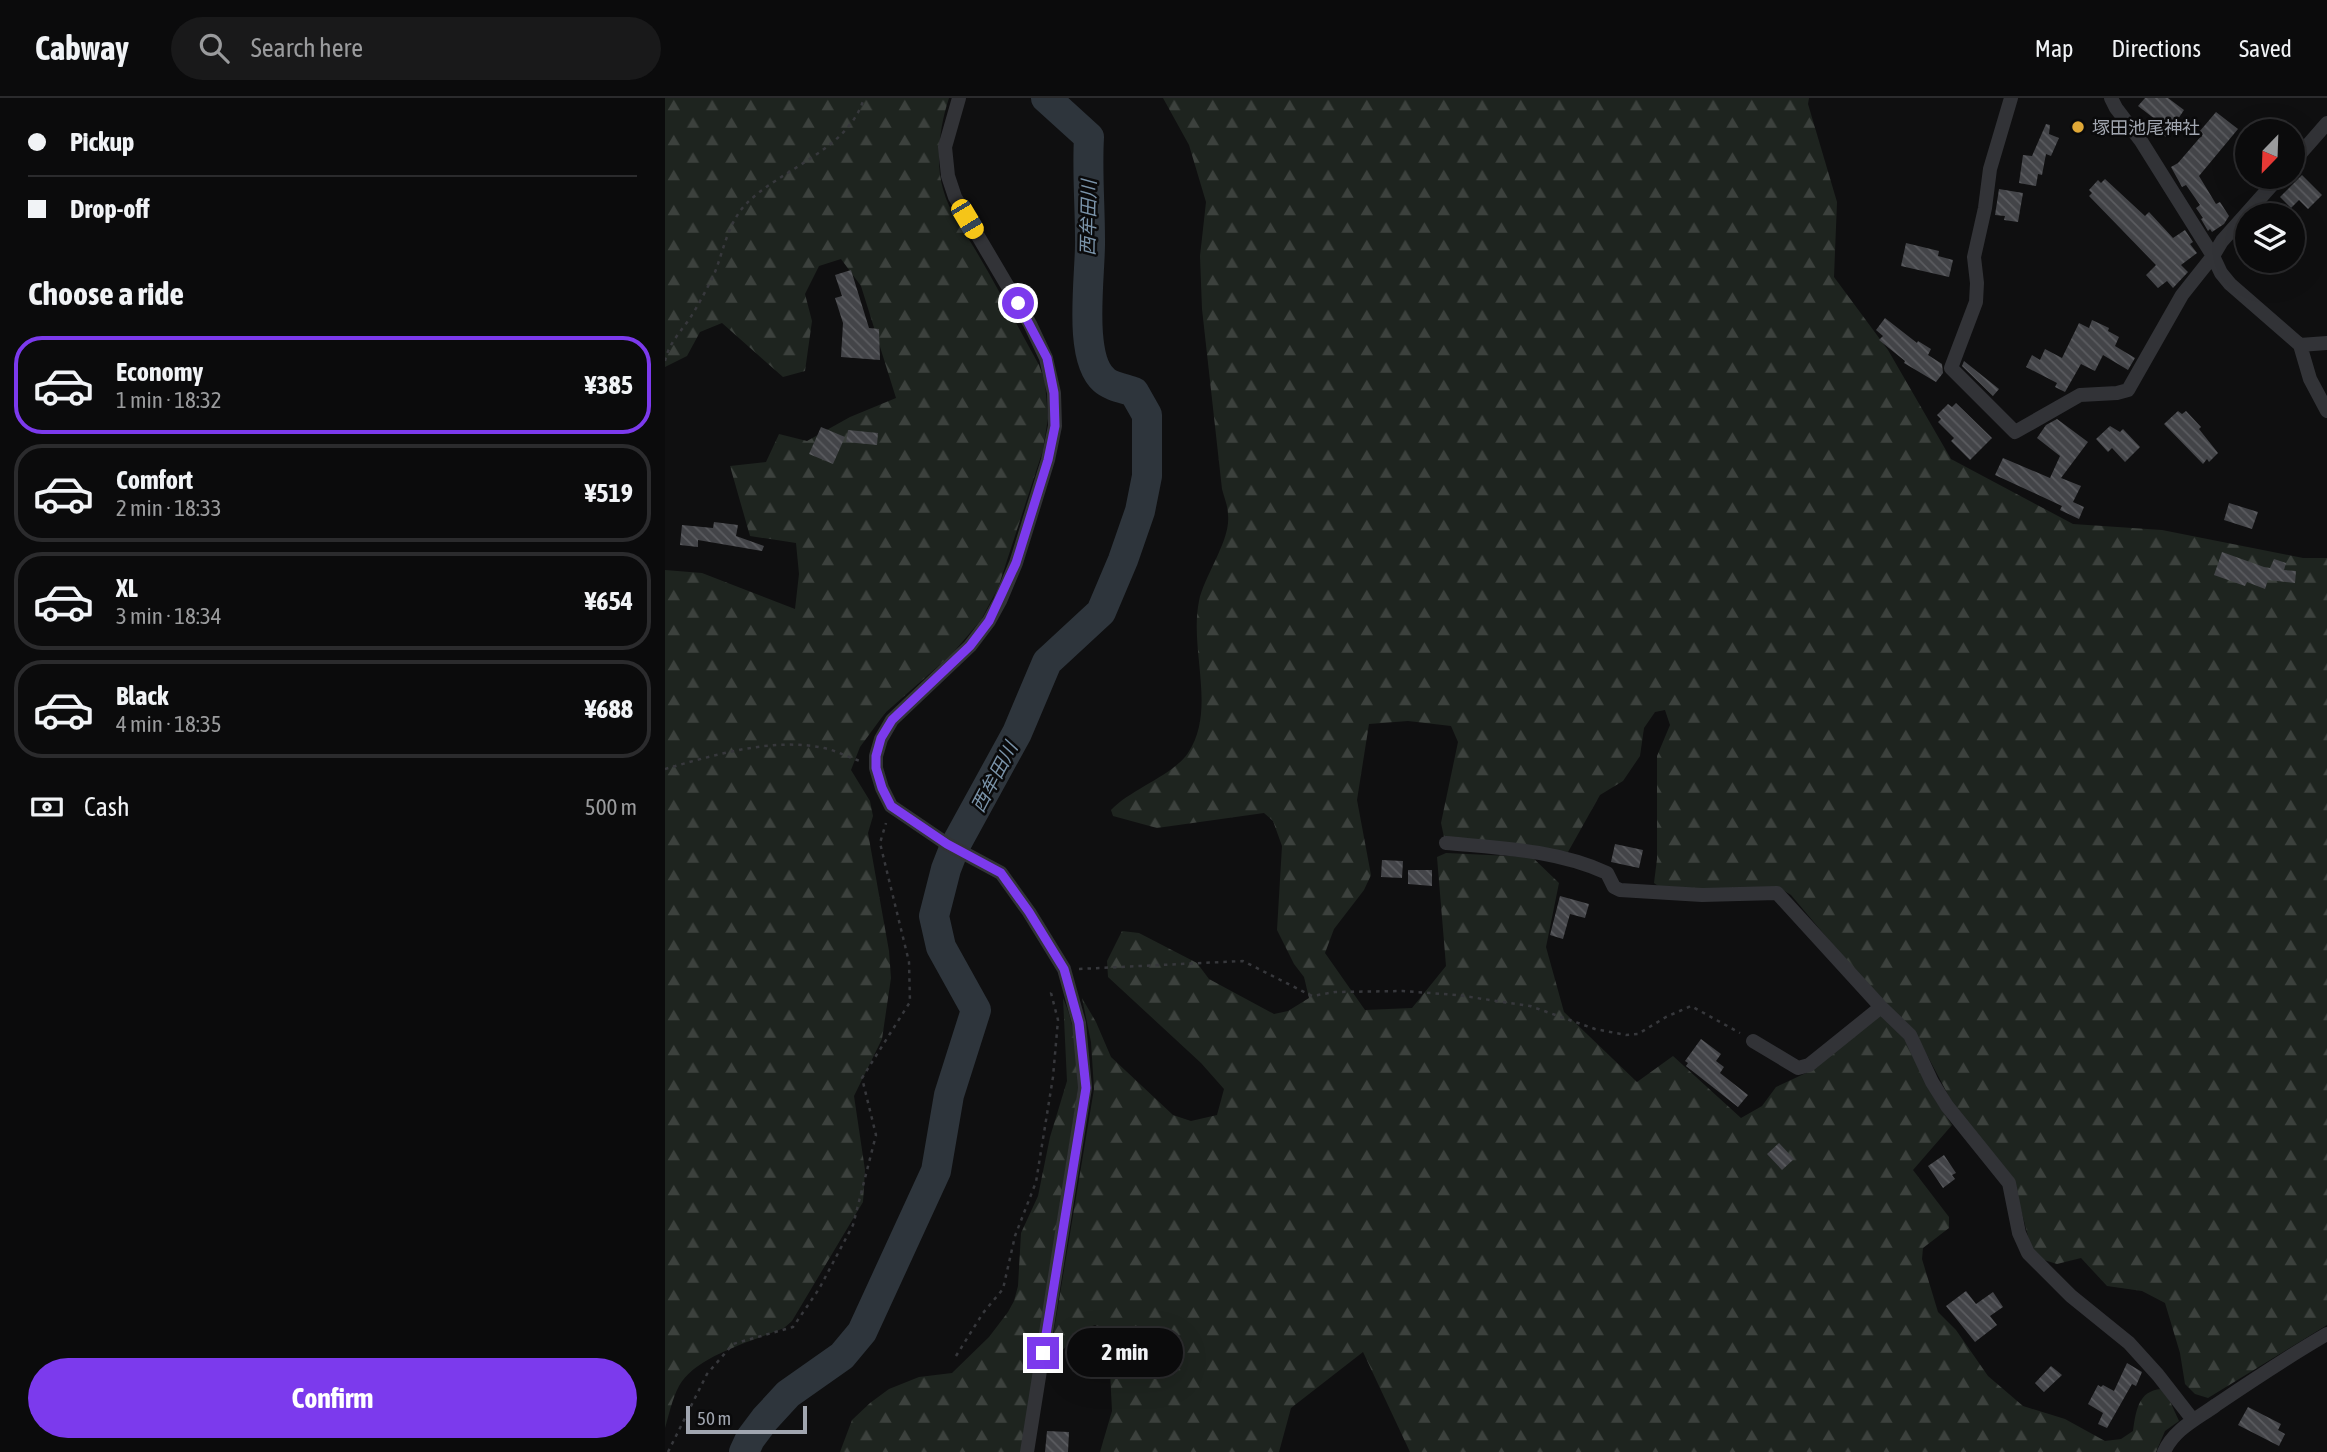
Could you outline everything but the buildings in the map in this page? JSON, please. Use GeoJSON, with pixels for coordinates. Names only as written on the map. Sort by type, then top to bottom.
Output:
{"type":"FeatureCollection","features":[{"type":"Feature","properties":{"kind":"street"},"geometry":{"type":"LineString","coordinates":[[959,98],[945,147],[955,197],[1030,324],[1047,358],[1054,393],[1055,426],[1048,460],[1016,563],[1000,601],[970,646],[892,720],[881,738],[876,768],[891,806],[947,844],[1001,873],[1064,969],[1079,1023],[1086,1088],[1027,1452]]}},
{"type":"Feature","properties":{"kind":"street"},"geometry":{"type":"LineString","coordinates":[[2011,98],[1990,169],[1974,257],[1976,302],[1951,368],[2015,432],[2080,394],[2128,390],[2182,295],[2222,242],[2268,189]]}},
{"type":"Feature","properties":{"kind":"street"},"geometry":{"type":"LineString","coordinates":[[2111,98],[2141,141],[2221,273],[2300,345],[2310,379],[2327,411]]}},
{"type":"Feature","properties":{"kind":"street"},"geometry":{"type":"LineString","coordinates":[[2305,148],[2327,123]]}},
{"type":"Feature","properties":{"kind":"street"},"geometry":{"type":"LineString","coordinates":[[2300,345],[2327,343]]}},
{"type":"Feature","properties":{"kind":"street"},"geometry":{"type":"LineString","coordinates":[[1446,843],[1529,851],[1582,863],[1607,873],[1614,887],[1621,890],[1702,895],[1777,892],[1881,1007],[1910,1035],[1947,1106],[2009,1183],[2019,1233],[2028,1253],[2071,1296],[2129,1343],[2193,1420]]}},
{"type":"Feature","properties":{"kind":"street"},"geometry":{"type":"LineString","coordinates":[[1753,1041],[1798,1069],[1809,1065],[1881,1007]]}},
{"type":"Feature","properties":{"kind":"street"},"geometry":{"type":"LineString","coordinates":[[2164,1452],[2170,1440],[2193,1420],[2287,1356],[2327,1334]]}},
{"type":"Feature","properties":{"kind":"path"},"geometry":{"type":"LineString","coordinates":[[665,361],[667,351],[694,312],[714,274],[732,223],[739,212],[759,192],[803,166],[844,130],[853,121],[864,98]]}},
{"type":"Feature","properties":{"kind":"path"},"geometry":{"type":"LineString","coordinates":[[665,769],[727,752],[777,746],[823,748],[876,768]]}},
{"type":"Feature","properties":{"kind":"path"},"geometry":{"type":"LineString","coordinates":[[668,1452],[707,1374],[733,1345],[793,1327],[819,1289],[853,1225],[876,1135],[862,1078],[910,1002],[909,962],[880,844],[891,806]]}},
{"type":"Feature","properties":{"kind":"path"},"geometry":{"type":"LineString","coordinates":[[956,1356],[983,1313],[1003,1289],[1015,1237],[1036,1182],[1053,1077],[1058,1020],[1051,993],[1064,969],[1243,961],[1312,996],[1335,992],[1403,991],[1457,995],[1530,1006],[1595,1029],[1626,1035],[1638,1034],[1691,1006],[1753,1041]]}},
{"type":"Feature","properties":{"kind":"green space"},"geometry":{"type":"Polygon","coordinates":[[[665,98],[949,98],[940,143],[939,167],[943,189],[953,213],[1039,365],[1045,382],[1048,418],[1043,450],[998,588],[981,620],[952,654],[885,713],[860,747],[851,770],[870,801],[873,816],[868,833],[889,951],[891,978],[882,1039],[854,1096],[865,1170],[863,1202],[792,1321],[784,1328],[711,1358],[687,1375],[679,1386],[665,1428],[665,570],[702,573],[795,609],[799,574],[796,543],[750,536],[730,466],[766,462],[779,434],[807,441],[850,417],[896,398],[861,286],[841,259],[819,266],[805,294],[812,321],[805,371],[783,377],[722,323],[700,332],[687,356],[665,367],[665,98]]]}},
{"type":"Feature","properties":{"kind":"green space"},"geometry":{"type":"Polygon","coordinates":[[[1163,98],[1809,98],[1808,104],[1837,202],[1834,277],[1888,350],[1951,459],[2073,524],[2162,530],[2303,558],[2327,558],[2327,1325],[2208,1398],[2195,1394],[2185,1384],[2180,1353],[2165,1303],[2142,1291],[2107,1286],[2081,1258],[2057,1264],[2044,1260],[2032,1251],[2012,1176],[1953,1104],[1917,1036],[1876,996],[1791,895],[1778,887],[1665,891],[1654,883],[1657,859],[1657,756],[1670,725],[1665,710],[1655,712],[1644,728],[1640,756],[1623,781],[1600,795],[1568,852],[1444,837],[1441,823],[1458,742],[1451,726],[1408,721],[1369,724],[1357,800],[1371,875],[1364,890],[1334,929],[1325,953],[1365,1010],[1412,1008],[1446,966],[1437,857],[1446,853],[1532,857],[1559,883],[1546,947],[1564,1012],[1637,1082],[1673,1056],[1741,1118],[1762,1106],[1776,1087],[1806,1073],[1876,1015],[1882,1015],[1906,1040],[1936,1101],[1952,1125],[1913,1170],[1949,1217],[1949,1228],[1923,1248],[1922,1259],[1938,1312],[1956,1330],[1988,1376],[2023,1406],[2065,1419],[2105,1441],[2121,1439],[2133,1431],[2139,1403],[2147,1394],[2161,1389],[2179,1421],[2165,1431],[2156,1452],[1410,1452],[1363,1352],[1291,1408],[1279,1452],[1100,1452],[1112,1411],[1108,1332],[1095,1325],[1079,1334],[1058,1354],[1051,1348],[1094,1089],[1091,1042],[1082,998],[1111,1057],[1173,1115],[1191,1121],[1217,1115],[1224,1089],[1201,1063],[1108,977],[1107,961],[1122,931],[1139,933],[1197,963],[1209,979],[1274,1014],[1288,1011],[1309,998],[1304,977],[1294,964],[1277,930],[1282,846],[1273,821],[1264,813],[1157,828],[1113,816],[1111,810],[1129,795],[1172,769],[1188,753],[1196,736],[1202,699],[1197,639],[1199,601],[1228,525],[1202,309],[1200,256],[1206,202],[1189,145],[1163,98]]]}},
{"type":"Feature","properties":{"kind":"green space"},"geometry":{"type":"Polygon","coordinates":[[[1063,998],[1073,1031],[1078,1089],[1021,1452],[840,1452],[852,1420],[870,1403],[889,1389],[919,1377],[952,1373],[989,1337],[1014,1301],[1018,1286],[1021,1233],[1038,1196],[1050,1137],[1067,1081],[1063,998]]]}},
{"type":"Feature","properties":{"kind":"waterway","name":"西牟田川"},"geometry":{"type":"LineString","coordinates":[[744,1452],[765,1419],[788,1394],[842,1356],[862,1332],[936,1171],[949,1095],[976,1010],[941,947],[934,916],[946,869],[955,846],[1017,733],[1047,662],[1101,612],[1140,511],[1147,476],[1147,415],[1134,392],[1104,380],[1096,369],[1088,334],[1089,137],[1046,98]]}},
{"type":"Feature","properties":{"kind":"place","name":"塚田池尾神社"},"geometry":{"type":"Point","coordinates":[2078,127]}},
{"type":"Feature","properties":{"kind":"route"},"geometry":{"type":"LineString","coordinates":[[1018,303],[1047,358],[1054,393],[1055,426],[1048,460],[1016,563],[989,621],[970,646],[892,720],[881,738],[876,768],[878,779],[891,806],[947,844],[1001,873],[1064,969],[1079,1023],[1086,1088],[1043,1353]]}}]}
